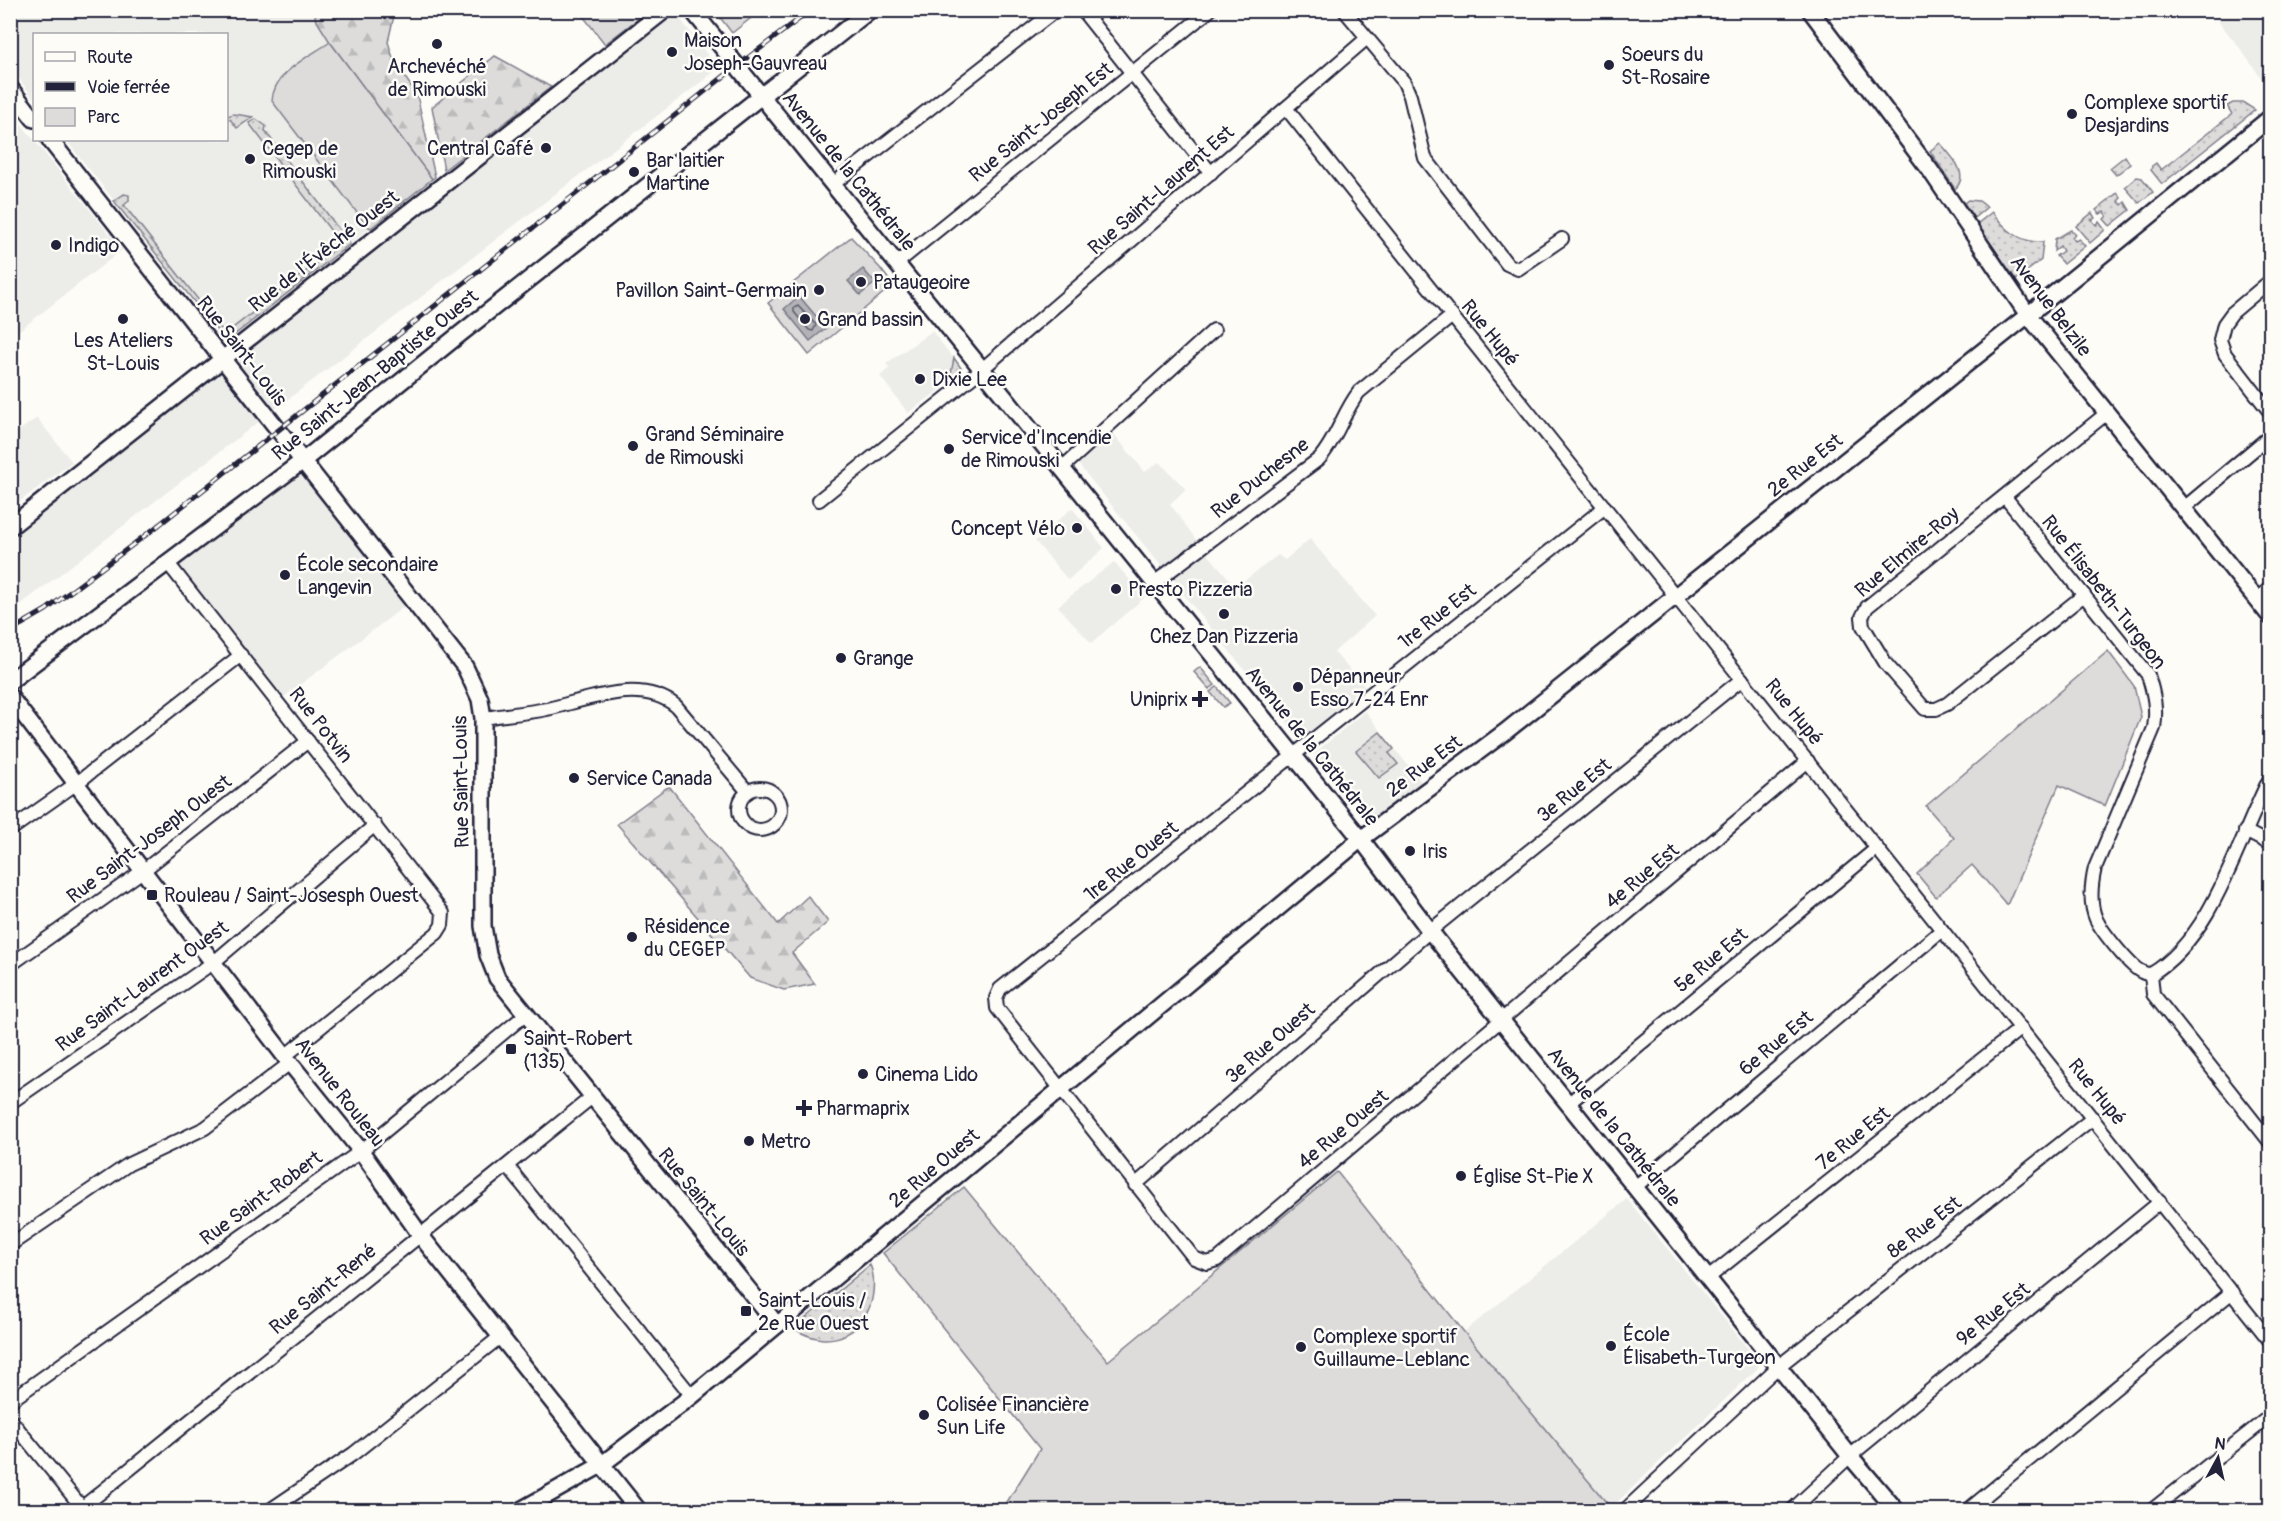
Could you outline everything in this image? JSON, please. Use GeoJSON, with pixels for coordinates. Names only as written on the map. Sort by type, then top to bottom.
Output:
{"type":"FeatureCollection","features":[{"type":"Feature","properties":{"kind":"street","name":"Rue de l'Évêché Ouest"},"geometry":{"type":"LineString","coordinates":[[10,527],[665,10]]}},
{"type":"Feature","properties":{"kind":"street","name":"Avenue de la Cathédrale"},"geometry":{"type":"LineString","coordinates":[[692,10],[1361,839],[1430,931],[1850,1456],[1896,1510]]}},
{"type":"Feature","properties":{"kind":"street","name":"Rue Saint-Jean-Baptiste Ouest"},"geometry":{"type":"LineString","coordinates":[[10,681],[304,460],[870,10]]}},
{"type":"Feature","properties":{"kind":"street"},"geometry":{"type":"LineString","coordinates":[[832,184],[1056,10]]}},
{"type":"Feature","properties":{"kind":"street"},"geometry":{"type":"LineString","coordinates":[[1082,10],[1211,172]]}},
{"type":"Feature","properties":{"kind":"street","name":"Rue Saint-Joseph Est"},"geometry":{"type":"LineString","coordinates":[[897,263],[1210,10]]}},
{"type":"Feature","properties":{"kind":"street"},"geometry":{"type":"LineString","coordinates":[[1344,10],[1404,82],[1410,96],[1425,158],[1507,264],[1518,269],[1562,239]]}},
{"type":"Feature","properties":{"kind":"street","name":"Avenue Belzile"},"geometry":{"type":"LineString","coordinates":[[1810,10],[1930,170],[2028,315],[2271,616]]}},
{"type":"Feature","properties":{"kind":"street","name":"Rue Saint-Laurent Est"},"geometry":{"type":"LineString","coordinates":[[981,370],[1366,39]]}},
{"type":"Feature","properties":{"kind":"street"},"geometry":{"type":"LineString","coordinates":[[10,88],[33,118]]}},
{"type":"Feature","properties":{"kind":"street","name":"Rue Hupé"},"geometry":{"type":"LineString","coordinates":[[1286,108],[2271,1341]]}},
{"type":"Feature","properties":{"kind":"street","name":"2e Rue Est"},"geometry":{"type":"LineString","coordinates":[[1361,839],[1505,732],[2271,118]]}},
{"type":"Feature","properties":{"kind":"street","name":"Rue Saint-Louis"},"geometry":{"type":"LineString","coordinates":[[51,141],[465,667],[480,699],[483,718],[483,926],[488,955],[497,978],[777,1325]]}},
{"type":"Feature","properties":{"kind":"street"},"geometry":{"type":"LineString","coordinates":[[2271,281],[2232,313],[2224,324],[2220,340],[2225,354],[2271,412]]}},
{"type":"Feature","properties":{"kind":"street","name":"Rue Duchesne"},"geometry":{"type":"LineString","coordinates":[[1154,584],[1319,459],[1330,447],[1352,401],[1359,392],[1452,316]]}},
{"type":"Feature","properties":{"kind":"street"},"geometry":{"type":"LineString","coordinates":[[1062,468],[1214,330]]}},
{"type":"Feature","properties":{"kind":"street"},"geometry":{"type":"LineString","coordinates":[[819,500],[981,370]]}},
{"type":"Feature","properties":{"kind":"street","name":"Rue Elmire-Roy"},"geometry":{"type":"LineString","coordinates":[[2084,596],[1947,704],[1936,709],[1925,709],[1886,664],[1863,626],[1862,616],[1867,607],[2107,413]]}},
{"type":"Feature","properties":{"kind":"street"},"geometry":{"type":"LineString","coordinates":[[2184,508],[2271,436]]}},
{"type":"Feature","properties":{"kind":"street","name":"Rue Élisabeth-Turgeon"},"geometry":{"type":"LineString","coordinates":[[2005,497],[2148,675],[2154,694],[2157,712],[2154,728],[2095,868],[2092,882],[2092,900],[2097,920],[2127,960],[2141,972],[2151,974]]}},
{"type":"Feature","properties":{"kind":"street","name":"1re Rue Est"},"geometry":{"type":"LineString","coordinates":[[1293,756],[1605,507]]}},
{"type":"Feature","properties":{"kind":"street","name":"Rue Potvin"},"geometry":{"type":"LineString","coordinates":[[167,562],[443,913],[442,925],[437,933],[288,1059]]}},
{"type":"Feature","properties":{"kind":"street"},"geometry":{"type":"LineString","coordinates":[[2257,599],[2271,588]]}},
{"type":"Feature","properties":{"kind":"street"},"geometry":{"type":"LineString","coordinates":[[10,830],[77,783],[241,655]]}},
{"type":"Feature","properties":{"kind":"street","name":"3e Rue Est"},"geometry":{"type":"LineString","coordinates":[[1430,931],[1742,679]]}},
{"type":"Feature","properties":{"kind":"street"},"geometry":{"type":"LineString","coordinates":[[483,718],[545,709],[599,696],[633,692],[654,694],[667,699],[676,706],[748,792]]}},
{"type":"Feature","properties":{"kind":"street","name":"Avenue Rouleau"},"geometry":{"type":"LineString","coordinates":[[10,697],[361,1151],[421,1236],[638,1510]]}},
{"type":"Feature","properties":{"kind":"street","name":"Rue Saint-Joseph Ouest"},"geometry":{"type":"LineString","coordinates":[[10,965],[144,870],[308,741]]}},
{"type":"Feature","properties":{"kind":"street","name":"1re Rue Ouest"},"geometry":{"type":"LineString","coordinates":[[1061,1090],[997,1008],[996,998],[1000,989],[1293,756]]}},
{"type":"Feature","properties":{"kind":"street","name":"4e Rue Est"},"geometry":{"type":"LineString","coordinates":[[1502,1021],[1808,761]]}},
{"type":"Feature","properties":{"kind":"street"},"geometry":{"type":"LineString","coordinates":[[2271,778],[2214,903],[2185,947],[2151,974],[2153,994],[2271,1142]]}},
{"type":"Feature","properties":{"kind":"street","name":"Rue Saint-Laurent Ouest"},"geometry":{"type":"LineString","coordinates":[[10,1103],[214,962],[375,825]]}},
{"type":"Feature","properties":{"kind":"street"},"geometry":{"type":"LineString","coordinates":[[2245,831],[2271,844]]}},
{"type":"Feature","properties":{"kind":"street","name":"2e Rue Ouest"},"geometry":{"type":"LineString","coordinates":[[521,1510],[602,1465],[692,1396],[1361,839]]}},
{"type":"Feature","properties":{"kind":"street","name":"5e Rue Est"},"geometry":{"type":"LineString","coordinates":[[1569,1103],[1877,848]]}},
{"type":"Feature","properties":{"kind":"street","name":"6e Rue Est"},"geometry":{"type":"LineString","coordinates":[[1635,1186],[1942,930]]}},
{"type":"Feature","properties":{"kind":"street","name":"3e Rue Ouest"},"geometry":{"type":"LineString","coordinates":[[1135,1185],[1430,931]]}},
{"type":"Feature","properties":{"kind":"street","name":"Rue Saint-Robert"},"geometry":{"type":"LineString","coordinates":[[10,1401],[361,1151],[525,1015]]}},
{"type":"Feature","properties":{"kind":"street","name":"4e Rue Ouest"},"geometry":{"type":"LineString","coordinates":[[1135,1185],[1194,1258],[1207,1263],[1217,1260],[1502,1021]]}},
{"type":"Feature","properties":{"kind":"street","name":"7e Rue Est"},"geometry":{"type":"LineString","coordinates":[[1708,1278],[2021,1028]]}},
{"type":"Feature","properties":{"kind":"street"},"geometry":{"type":"LineString","coordinates":[[10,1245],[129,1164],[205,1128],[288,1059]]}},
{"type":"Feature","properties":{"kind":"street"},"geometry":{"type":"LineString","coordinates":[[1061,1090],[1135,1185]]}},
{"type":"Feature","properties":{"kind":"street","name":"Rue Saint-René"},"geometry":{"type":"LineString","coordinates":[[82,1510],[592,1097]]}},
{"type":"Feature","properties":{"kind":"street","name":"8e Rue Est"},"geometry":{"type":"LineString","coordinates":[[1625,1510],[1779,1366],[2093,1118]]}},
{"type":"Feature","properties":{"kind":"street"},"geometry":{"type":"LineString","coordinates":[[508,1167],[692,1396]]}},
{"type":"Feature","properties":{"kind":"street","name":"9e Rue Est"},"geometry":{"type":"LineString","coordinates":[[1792,1510],[1850,1456],[2160,1202]]}},
{"type":"Feature","properties":{"kind":"street"},"geometry":{"type":"LineString","coordinates":[[1968,1510],[2232,1292]]}},
{"type":"Feature","properties":{"kind":"street"},"geometry":{"type":"LineString","coordinates":[[270,1510],[353,1454],[500,1337]]}},
{"type":"Feature","properties":{"kind":"street"},"geometry":{"type":"LineString","coordinates":[[2152,1510],[2271,1416]]}},
{"type":"Feature","properties":{"kind":"street"},"geometry":{"type":"LineString","coordinates":[[10,1419],[82,1510]]}},
{"type":"Feature","properties":{"kind":"shaded area","name":"Cegep de Rimouski"},"geometry":{"type":"Polygon","coordinates":[[[11,11],[316,11],[315,19],[330,42],[432,179],[233,336],[223,338],[67,141],[228,141],[228,33],[33,33],[33,98],[11,68],[11,11]]]}},
{"type":"Feature","properties":{"kind":"shaded area"},"geometry":{"type":"Polygon","coordinates":[[[2210,11],[2270,11],[2270,90],[2239,47],[2210,11]]]}},
{"type":"Feature","properties":{"kind":"shaded area"},"geometry":{"type":"Polygon","coordinates":[[[675,12],[718,69],[11,612],[11,536],[675,12]]]}},
{"type":"Feature","properties":{"kind":"shaded area","name":"Indigo"},"geometry":{"type":"Polygon","coordinates":[[[10,110],[122,250],[10,337],[10,110]]]}},
{"type":"Feature","properties":{"kind":"shaded area"},"geometry":{"type":"Polygon","coordinates":[[[932,331],[961,368],[959,376],[908,413],[880,376],[890,368],[886,364],[932,331]]]}},
{"type":"Feature","properties":{"kind":"shaded area"},"geometry":{"type":"Polygon","coordinates":[[[37,418],[72,462],[11,508],[11,436],[37,418]]]}},
{"type":"Feature","properties":{"kind":"shaded area"},"geometry":{"type":"Polygon","coordinates":[[[1113,433],[1145,472],[1159,462],[1186,489],[1170,504],[1197,541],[1162,567],[1078,464],[1113,433]]]}},
{"type":"Feature","properties":{"kind":"shaded area","name":"École secondaire Langevin"},"geometry":{"type":"Polygon","coordinates":[[[304,460],[413,600],[277,702],[167,562],[304,460]]]}},
{"type":"Feature","properties":{"kind":"shaded area"},"geometry":{"type":"Polygon","coordinates":[[[1072,508],[1104,548],[1068,580],[1035,541],[1072,508]]]}},
{"type":"Feature","properties":{"kind":"shaded area"},"geometry":{"type":"Polygon","coordinates":[[[1310,539],[1375,616],[1334,652],[1366,688],[1301,739],[1175,584],[1175,578],[1207,553],[1236,587],[1278,555],[1285,560],[1310,539]]]}},
{"type":"Feature","properties":{"kind":"shaded area"},"geometry":{"type":"Polygon","coordinates":[[[1114,562],[1145,597],[1091,643],[1058,606],[1114,562]]]}},
{"type":"Feature","properties":{"kind":"shaded area"},"geometry":{"type":"Polygon","coordinates":[[[1365,711],[1422,783],[1396,805],[1374,816],[1363,816],[1314,754],[1365,711]]]}},
{"type":"Feature","properties":{"kind":"shaded area","name":"École Élisabeth-Turgeon"},"geometry":{"type":"Polygon","coordinates":[[[1627,1199],[1759,1365],[1611,1508],[1464,1332],[1627,1199]]]}},
{"type":"Feature","properties":{"kind":"green space"},"geometry":{"type":"Polygon","coordinates":[[[316,11],[395,11],[388,42],[394,61],[417,95],[435,177],[432,179],[330,42],[315,18],[316,11]]]}},
{"type":"Feature","properties":{"kind":"green space"},"geometry":{"type":"Polygon","coordinates":[[[579,11],[648,11],[605,44],[579,11]]]}},
{"type":"Feature","properties":{"kind":"green space"},"geometry":{"type":"Polygon","coordinates":[[[715,11],[760,11],[732,33],[715,11]]]}},
{"type":"Feature","properties":{"kind":"green space"},"geometry":{"type":"Polygon","coordinates":[[[330,42],[432,179],[371,228],[367,226],[272,101],[274,91],[285,74],[330,42]]]}},
{"type":"Feature","properties":{"kind":"green space"},"geometry":{"type":"Polygon","coordinates":[[[495,56],[551,87],[444,170],[432,107],[495,56]]]}},
{"type":"Feature","properties":{"kind":"green space"},"geometry":{"type":"Polygon","coordinates":[[[2233,103],[2244,103],[2255,110],[2162,184],[2151,170],[2152,166],[2156,163],[2161,170],[2232,114],[2227,106],[2233,103]]]}},
{"type":"Feature","properties":{"kind":"green space"},"geometry":{"type":"Polygon","coordinates":[[[234,114],[253,117],[237,128],[230,119],[228,120],[228,116],[234,114]]]}},
{"type":"Feature","properties":{"kind":"green space"},"geometry":{"type":"Polygon","coordinates":[[[256,119],[266,126],[265,131],[350,244],[233,336],[223,338],[114,201],[124,194],[129,195],[129,201],[124,205],[225,334],[341,244],[249,123],[256,119]]]}},
{"type":"Feature","properties":{"kind":"green space"},"geometry":{"type":"Polygon","coordinates":[[[1940,143],[1960,171],[1961,177],[1955,189],[1930,151],[1940,143]]]}},
{"type":"Feature","properties":{"kind":"green space"},"geometry":{"type":"Polygon","coordinates":[[[2125,156],[2130,164],[2116,175],[2110,168],[2125,156]]]}},
{"type":"Feature","properties":{"kind":"green space"},"geometry":{"type":"Polygon","coordinates":[[[2137,177],[2142,178],[2153,192],[2139,203],[2125,187],[2137,177]]]}},
{"type":"Feature","properties":{"kind":"green space"},"geometry":{"type":"Polygon","coordinates":[[[2117,193],[2121,198],[2118,201],[2122,205],[2125,202],[2130,210],[2110,226],[2104,219],[2107,216],[2104,212],[2100,214],[2096,210],[2117,193]]]}},
{"type":"Feature","properties":{"kind":"green space"},"geometry":{"type":"Polygon","coordinates":[[[1968,200],[1979,201],[1987,207],[1974,218],[1964,203],[1968,200]]]}},
{"type":"Feature","properties":{"kind":"green space"},"geometry":{"type":"Polygon","coordinates":[[[1992,212],[2013,234],[2034,242],[2043,242],[2041,260],[2016,280],[1977,224],[1992,212]]]}},
{"type":"Feature","properties":{"kind":"green space"},"geometry":{"type":"Polygon","coordinates":[[[2092,213],[2095,218],[2092,220],[2096,225],[2099,222],[2105,230],[2090,243],[2076,226],[2092,213]]]}},
{"type":"Feature","properties":{"kind":"green space"},"geometry":{"type":"Polygon","coordinates":[[[2071,230],[2075,234],[2072,237],[2075,241],[2079,239],[2085,246],[2063,264],[2056,256],[2063,251],[2060,246],[2054,251],[2055,239],[2071,230]]]}},
{"type":"Feature","properties":{"kind":"green space"},"geometry":{"type":"Polygon","coordinates":[[[851,237],[893,285],[809,355],[768,303],[851,237]]]}},
{"type":"Feature","properties":{"kind":"green space"},"geometry":{"type":"Polygon","coordinates":[[[954,358],[961,368],[959,376],[952,381],[950,379],[954,358]]]}},
{"type":"Feature","properties":{"kind":"green space"},"geometry":{"type":"Polygon","coordinates":[[[2108,651],[2134,686],[2141,717],[2105,806],[2059,785],[2007,905],[1972,865],[1936,897],[1917,874],[1954,838],[1926,806],[2108,651]]]}},
{"type":"Feature","properties":{"kind":"green space"},"geometry":{"type":"Polygon","coordinates":[[[1200,667],[1215,685],[1209,689],[1194,672],[1200,667]]]}},
{"type":"Feature","properties":{"kind":"green space"},"geometry":{"type":"Polygon","coordinates":[[[1217,687],[1230,703],[1223,707],[1210,692],[1217,687]]]}},
{"type":"Feature","properties":{"kind":"green space"},"geometry":{"type":"Polygon","coordinates":[[[1380,732],[1394,749],[1389,753],[1398,764],[1379,778],[1356,751],[1380,732]]]}},
{"type":"Feature","properties":{"kind":"green space"},"geometry":{"type":"Polygon","coordinates":[[[669,786],[778,924],[808,896],[828,922],[792,953],[815,984],[784,990],[750,978],[617,824],[669,786]]]}},
{"type":"Feature","properties":{"kind":"green space","name":"Complexe sportif Guillaume-Leblanc"},"geometry":{"type":"Polygon","coordinates":[[[1337,1172],[1464,1332],[1611,1508],[1609,1510],[1002,1510],[1040,1449],[883,1253],[964,1187],[1108,1361],[1337,1172]]]}},
{"type":"Feature","properties":{"kind":"green space"},"geometry":{"type":"Polygon","coordinates":[[[870,1265],[873,1293],[870,1307],[864,1319],[855,1328],[845,1335],[821,1339],[808,1336],[795,1329],[795,1327],[870,1265]]]}},
{"type":"Feature","properties":{"kind":"water","name":"Pataugeoire"},"geometry":{"type":"Polygon","coordinates":[[[863,269],[875,283],[860,295],[848,281],[863,269]]]}},
{"type":"Feature","properties":{"kind":"water","name":"Grand bassin"},"geometry":{"type":"Polygon","coordinates":[[[799,296],[826,328],[810,341],[784,309],[799,296]]]}},
{"type":"Feature","properties":{"kind":"railway"},"geometry":{"type":"LineString","coordinates":[[10,631],[46,610],[155,528],[737,66],[811,10]]}},
{"type":"Feature","properties":{"kind":"place","name":"Archevéché de Rimouski"},"geometry":{"type":"Point","coordinates":[437,44]}},
{"type":"Feature","properties":{"kind":"place","name":"Maison Joseph-Gauvreau"},"geometry":{"type":"Point","coordinates":[672,52]}},
{"type":"Feature","properties":{"kind":"place","name":"Soeurs du St-Rosaire"},"geometry":{"type":"Point","coordinates":[1609,65]}},
{"type":"Feature","properties":{"kind":"place","name":"Complexe sportif Desjardins"},"geometry":{"type":"Point","coordinates":[2072,114]}},
{"type":"Feature","properties":{"kind":"place","name":"Central Café"},"geometry":{"type":"Point","coordinates":[546,148]}},
{"type":"Feature","properties":{"kind":"place","name":"Cegep de Rimouski"},"geometry":{"type":"Point","coordinates":[250,159]}},
{"type":"Feature","properties":{"kind":"place","name":"Bar laitier Martine"},"geometry":{"type":"Point","coordinates":[634,172]}},
{"type":"Feature","properties":{"kind":"place","name":"Indigo"},"geometry":{"type":"Point","coordinates":[56,245]}},
{"type":"Feature","properties":{"kind":"place","name":"Pataugeoire"},"geometry":{"type":"Point","coordinates":[861,282]}},
{"type":"Feature","properties":{"kind":"place","name":"Pavillon Saint-Germain"},"geometry":{"type":"Point","coordinates":[819,290]}},
{"type":"Feature","properties":{"kind":"place","name":"Les Ateliers St-Louis"},"geometry":{"type":"Point","coordinates":[123,319]}},
{"type":"Feature","properties":{"kind":"place","name":"Grand bassin"},"geometry":{"type":"Point","coordinates":[805,319]}},
{"type":"Feature","properties":{"kind":"place","name":"Dixie Lee"},"geometry":{"type":"Point","coordinates":[920,379]}},
{"type":"Feature","properties":{"kind":"place","name":"Grand Séminaire de Rimouski"},"geometry":{"type":"Point","coordinates":[633,446]}},
{"type":"Feature","properties":{"kind":"place","name":"Service d'Incendie de Rimouski"},"geometry":{"type":"Point","coordinates":[949,449]}},
{"type":"Feature","properties":{"kind":"place","name":"Concept Vélo"},"geometry":{"type":"Point","coordinates":[1077,528]}},
{"type":"Feature","properties":{"kind":"place","name":"École secondaire Langevin"},"geometry":{"type":"Point","coordinates":[285,575]}},
{"type":"Feature","properties":{"kind":"place","name":"Presto Pizzeria"},"geometry":{"type":"Point","coordinates":[1116,589]}},
{"type":"Feature","properties":{"kind":"place","name":"Chez Dan Pizzeria"},"geometry":{"type":"Point","coordinates":[1224,614]}},
{"type":"Feature","properties":{"kind":"place","name":"Grange"},"geometry":{"type":"Point","coordinates":[841,658]}},
{"type":"Feature","properties":{"kind":"place","name":"Dépanneur Esso 7-24 Enr"},"geometry":{"type":"Point","coordinates":[1298,687]}},
{"type":"Feature","properties":{"kind":"place","name":"Uniprix"},"geometry":{"type":"Point","coordinates":[1200,699]}},
{"type":"Feature","properties":{"kind":"place","name":"Service Canada"},"geometry":{"type":"Point","coordinates":[574,778]}},
{"type":"Feature","properties":{"kind":"place","name":"Iris"},"geometry":{"type":"Point","coordinates":[1410,851]}},
{"type":"Feature","properties":{"kind":"place","name":"Rouleau / Saint-Josesph Ouest"},"geometry":{"type":"Point","coordinates":[152,895]}},
{"type":"Feature","properties":{"kind":"place","name":"Résidence du CEGEP"},"geometry":{"type":"Point","coordinates":[632,937]}},
{"type":"Feature","properties":{"kind":"place","name":"Saint-Robert (135)"},"geometry":{"type":"Point","coordinates":[511,1049]}},
{"type":"Feature","properties":{"kind":"place","name":"Cinema Lido"},"geometry":{"type":"Point","coordinates":[863,1074]}},
{"type":"Feature","properties":{"kind":"place","name":"Pharmaprix"},"geometry":{"type":"Point","coordinates":[804,1108]}},
{"type":"Feature","properties":{"kind":"place","name":"Metro"},"geometry":{"type":"Point","coordinates":[749,1141]}},
{"type":"Feature","properties":{"kind":"place","name":"Église St-Pie X"},"geometry":{"type":"Point","coordinates":[1461,1176]}},
{"type":"Feature","properties":{"kind":"place","name":"Saint-Louis / 2e Rue Ouest"},"geometry":{"type":"Point","coordinates":[746,1311]}},
{"type":"Feature","properties":{"kind":"place","name":"École Élisabeth-Turgeon"},"geometry":{"type":"Point","coordinates":[1611,1346]}},
{"type":"Feature","properties":{"kind":"place","name":"Complexe sportif Guillaume-Leblanc"},"geometry":{"type":"Point","coordinates":[1301,1347]}},
{"type":"Feature","properties":{"kind":"place","name":"Colisée Financière Sun Life"},"geometry":{"type":"Point","coordinates":[924,1415]}}]}
